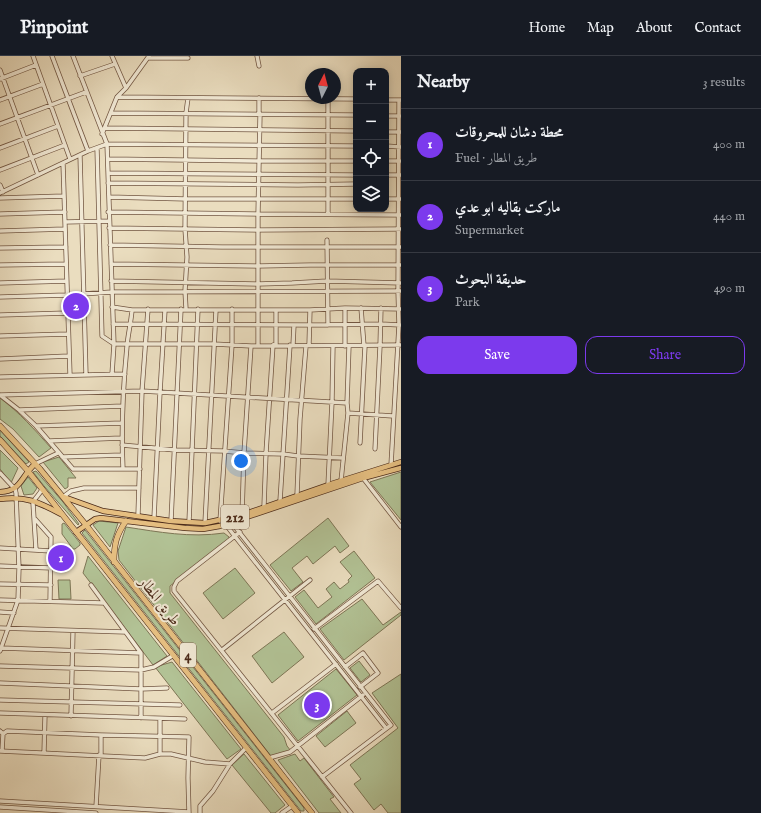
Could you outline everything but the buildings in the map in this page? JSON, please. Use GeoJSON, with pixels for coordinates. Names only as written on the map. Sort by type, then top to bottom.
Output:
{"type":"FeatureCollection","features":[{"type":"Feature","properties":{"kind":"highway","name":"طريق المطار"},"geometry":{"type":"LineString","coordinates":[[0,426],[35,464],[86,525],[310,812]]}},
{"type":"Feature","properties":{"kind":"highway","name":"طريق المطار"},"geometry":{"type":"LineString","coordinates":[[0,440],[28,470],[298,813]]}},
{"type":"Feature","properties":{"kind":"highway"},"geometry":{"type":"LineString","coordinates":[[114,562],[114,548],[119,531],[126,520]]}},
{"type":"Feature","properties":{"kind":"main road","name":"212"},"geometry":{"type":"LineString","coordinates":[[63,497],[103,511],[138,515],[171,522],[205,523],[220,521],[242,515],[297,495],[401,462]]}},
{"type":"Feature","properties":{"kind":"main road"},"geometry":{"type":"LineString","coordinates":[[0,492],[15,489],[28,470],[35,464]]}},
{"type":"Feature","properties":{"kind":"main road","name":"212"},"geometry":{"type":"LineString","coordinates":[[76,532],[96,519],[102,518],[185,528],[203,528],[226,525],[363,478],[401,468]]}},
{"type":"Feature","properties":{"kind":"main road"},"geometry":{"type":"LineString","coordinates":[[0,499],[17,498],[34,501],[62,514]]}},
{"type":"Feature","properties":{"kind":"main road"},"geometry":{"type":"LineString","coordinates":[[102,518],[103,511]]}},
{"type":"Feature","properties":{"kind":"street"},"geometry":{"type":"LineString","coordinates":[[33,56],[70,159]]}},
{"type":"Feature","properties":{"kind":"street"},"geometry":{"type":"LineString","coordinates":[[52,56],[88,151]]}},
{"type":"Feature","properties":{"kind":"street"},"geometry":{"type":"LineString","coordinates":[[73,56],[107,144],[109,197],[108,212],[114,344],[112,374]]}},
{"type":"Feature","properties":{"kind":"street"},"geometry":{"type":"LineString","coordinates":[[112,56],[126,88]]}},
{"type":"Feature","properties":{"kind":"street"},"geometry":{"type":"LineString","coordinates":[[257,56],[259,66]]}},
{"type":"Feature","properties":{"kind":"street"},"geometry":{"type":"LineString","coordinates":[[102,134],[112,113],[117,97],[126,88],[148,57],[188,58]]}},
{"type":"Feature","properties":{"kind":"street"},"geometry":{"type":"LineString","coordinates":[[80,76],[115,64]]}},
{"type":"Feature","properties":{"kind":"street"},"geometry":{"type":"LineString","coordinates":[[1,78],[36,65]]}},
{"type":"Feature","properties":{"kind":"street"},"geometry":{"type":"LineString","coordinates":[[0,70],[1,78],[10,96],[38,175]]}},
{"type":"Feature","properties":{"kind":"street"},"geometry":{"type":"LineString","coordinates":[[0,100],[43,84]]}},
{"type":"Feature","properties":{"kind":"street"},"geometry":{"type":"LineString","coordinates":[[0,124],[86,92]]}},
{"type":"Feature","properties":{"kind":"street"},"geometry":{"type":"LineString","coordinates":[[117,97],[305,99]]}},
{"type":"Feature","properties":{"kind":"street"},"geometry":{"type":"LineString","coordinates":[[186,309],[185,214],[187,174],[186,113],[188,98]]}},
{"type":"Feature","properties":{"kind":"street"},"geometry":{"type":"LineString","coordinates":[[258,346],[259,98]]}},
{"type":"Feature","properties":{"kind":"street"},"geometry":{"type":"LineString","coordinates":[[341,99],[353,100]]}},
{"type":"Feature","properties":{"kind":"street"},"geometry":{"type":"LineString","coordinates":[[389,100],[400,100],[400,345],[390,465]]}},
{"type":"Feature","properties":{"kind":"street"},"geometry":{"type":"LineString","coordinates":[[328,104],[328,214]]}},
{"type":"Feature","properties":{"kind":"street"},"geometry":{"type":"LineString","coordinates":[[112,113],[353,116]]}},
{"type":"Feature","properties":{"kind":"street"},"geometry":{"type":"LineString","coordinates":[[389,116],[400,116]]}},
{"type":"Feature","properties":{"kind":"street"},"geometry":{"type":"LineString","coordinates":[[0,148],[58,126]]}},
{"type":"Feature","properties":{"kind":"street"},"geometry":{"type":"LineString","coordinates":[[105,128],[353,131]]}},
{"type":"Feature","properties":{"kind":"street"},"geometry":{"type":"LineString","coordinates":[[389,132],[400,132]]}},
{"type":"Feature","properties":{"kind":"street"},"geometry":{"type":"LineString","coordinates":[[0,185],[1,193],[70,159],[107,144],[353,146]]}},
{"type":"Feature","properties":{"kind":"street"},"geometry":{"type":"LineString","coordinates":[[0,170],[65,145]]}},
{"type":"Feature","properties":{"kind":"street"},"geometry":{"type":"LineString","coordinates":[[389,146],[400,146]]}},
{"type":"Feature","properties":{"kind":"street"},"geometry":{"type":"LineString","coordinates":[[96,148],[102,336],[114,344],[214,344],[251,346],[400,345]]}},
{"type":"Feature","properties":{"kind":"street"},"geometry":{"type":"LineString","coordinates":[[80,155],[86,375]]}},
{"type":"Feature","properties":{"kind":"street"},"geometry":{"type":"LineString","coordinates":[[108,159],[259,161],[353,160]]}},
{"type":"Feature","properties":{"kind":"street"},"geometry":{"type":"LineString","coordinates":[[389,161],[400,161]]}},
{"type":"Feature","properties":{"kind":"street"},"geometry":{"type":"LineString","coordinates":[[63,163],[70,376]]}},
{"type":"Feature","properties":{"kind":"street"},"geometry":{"type":"LineString","coordinates":[[108,173],[353,175]]}},
{"type":"Feature","properties":{"kind":"street"},"geometry":{"type":"LineString","coordinates":[[389,175],[400,175]]}},
{"type":"Feature","properties":{"kind":"street"},"geometry":{"type":"LineString","coordinates":[[108,183],[298,185],[328,183],[353,184]]}},
{"type":"Feature","properties":{"kind":"street"},"geometry":{"type":"LineString","coordinates":[[0,198],[64,196]]}},
{"type":"Feature","properties":{"kind":"street"},"geometry":{"type":"LineString","coordinates":[[109,197],[186,199],[353,198]]}},
{"type":"Feature","properties":{"kind":"street"},"geometry":{"type":"LineString","coordinates":[[389,199],[400,199]]}},
{"type":"Feature","properties":{"kind":"street"},"geometry":{"type":"LineString","coordinates":[[0,214],[65,212]]}},
{"type":"Feature","properties":{"kind":"street"},"geometry":{"type":"LineString","coordinates":[[108,212],[185,214],[400,215]]}},
{"type":"Feature","properties":{"kind":"street"},"geometry":{"type":"LineString","coordinates":[[65,222],[109,221]]}},
{"type":"Feature","properties":{"kind":"street"},"geometry":{"type":"LineString","coordinates":[[109,228],[258,230],[400,229]]}},
{"type":"Feature","properties":{"kind":"street"},"geometry":{"type":"LineString","coordinates":[[0,231],[65,229]]}},
{"type":"Feature","properties":{"kind":"street"},"geometry":{"type":"LineString","coordinates":[[327,240],[328,325]]}},
{"type":"Feature","properties":{"kind":"street"},"geometry":{"type":"LineString","coordinates":[[110,245],[400,247]]}},
{"type":"Feature","properties":{"kind":"street"},"geometry":{"type":"LineString","coordinates":[[0,248],[66,247]]}},
{"type":"Feature","properties":{"kind":"street"},"geometry":{"type":"LineString","coordinates":[[0,265],[66,264]]}},
{"type":"Feature","properties":{"kind":"street"},"geometry":{"type":"LineString","coordinates":[[110,264],[258,266],[399,265]]}},
{"type":"Feature","properties":{"kind":"street"},"geometry":{"type":"LineString","coordinates":[[0,283],[67,281]]}},
{"type":"Feature","properties":{"kind":"street"},"geometry":{"type":"LineString","coordinates":[[111,281],[258,284],[327,281],[399,283]]}},
{"type":"Feature","properties":{"kind":"street"},"geometry":{"type":"LineString","coordinates":[[0,297],[112,292],[399,291]]}},
{"type":"Feature","properties":{"kind":"street"},"geometry":{"type":"LineString","coordinates":[[112,307],[132,310],[310,310],[327,308],[400,309]]}},
{"type":"Feature","properties":{"kind":"street"},"geometry":{"type":"LineString","coordinates":[[340,481],[348,413],[345,308]]}},
{"type":"Feature","properties":{"kind":"street"},"geometry":{"type":"LineString","coordinates":[[360,443],[364,346],[361,308]]}},
{"type":"Feature","properties":{"kind":"street"},"geometry":{"type":"LineString","coordinates":[[375,449],[381,308]]}},
{"type":"Feature","properties":{"kind":"street"},"geometry":{"type":"LineString","coordinates":[[138,515],[142,391],[148,309]]}},
{"type":"Feature","properties":{"kind":"street"},"geometry":{"type":"LineString","coordinates":[[171,522],[181,309]]}},
{"type":"Feature","properties":{"kind":"street"},"geometry":{"type":"LineString","coordinates":[[189,522],[198,309]]}},
{"type":"Feature","properties":{"kind":"street"},"geometry":{"type":"LineString","coordinates":[[220,521],[232,345],[232,309]]}},
{"type":"Feature","properties":{"kind":"street"},"geometry":{"type":"LineString","coordinates":[[123,469],[121,438],[127,344],[132,310]]}},
{"type":"Feature","properties":{"kind":"street"},"geometry":{"type":"LineString","coordinates":[[154,518],[165,310]]}},
{"type":"Feature","properties":{"kind":"street"},"geometry":{"type":"LineString","coordinates":[[205,523],[216,310]]}},
{"type":"Feature","properties":{"kind":"street"},"geometry":{"type":"LineString","coordinates":[[264,506],[269,398],[273,345],[276,344],[276,310]]}},
{"type":"Feature","properties":{"kind":"street"},"geometry":{"type":"LineString","coordinates":[[297,495],[298,456],[310,326],[310,310]]}},
{"type":"Feature","properties":{"kind":"street"},"geometry":{"type":"LineString","coordinates":[[0,315],[68,313]]}},
{"type":"Feature","properties":{"kind":"street"},"geometry":{"type":"LineString","coordinates":[[113,324],[258,324],[310,326],[346,324],[400,325]]}},
{"type":"Feature","properties":{"kind":"street"},"geometry":{"type":"LineString","coordinates":[[280,501],[294,325]]}},
{"type":"Feature","properties":{"kind":"street"},"geometry":{"type":"LineString","coordinates":[[0,336],[68,334]]}},
{"type":"Feature","properties":{"kind":"street"},"geometry":{"type":"LineString","coordinates":[[242,515],[244,453],[251,346]]}},
{"type":"Feature","properties":{"kind":"street"},"geometry":{"type":"LineString","coordinates":[[328,485],[333,346]]}},
{"type":"Feature","properties":{"kind":"street"},"geometry":{"type":"LineString","coordinates":[[0,359],[69,356]]}},
{"type":"Feature","properties":{"kind":"street"},"geometry":{"type":"LineString","coordinates":[[0,377],[125,374]]}},
{"type":"Feature","properties":{"kind":"street"},"geometry":{"type":"LineString","coordinates":[[0,395],[142,391],[248,396],[287,400],[347,403]]}},
{"type":"Feature","properties":{"kind":"street"},"geometry":{"type":"LineString","coordinates":[[0,395],[36,426],[72,469],[140,469]]}},
{"type":"Feature","properties":{"kind":"street"},"geometry":{"type":"LineString","coordinates":[[19,410],[123,406]]}},
{"type":"Feature","properties":{"kind":"street"},"geometry":{"type":"LineString","coordinates":[[348,413],[393,416]]}},
{"type":"Feature","properties":{"kind":"street"},"geometry":{"type":"LineString","coordinates":[[36,426],[122,423]]}},
{"type":"Feature","properties":{"kind":"street"},"geometry":{"type":"LineString","coordinates":[[49,441],[121,438]]}},
{"type":"Feature","properties":{"kind":"street"},"geometry":{"type":"LineString","coordinates":[[122,445],[175,450],[224,451],[343,458]]}},
{"type":"Feature","properties":{"kind":"street"},"geometry":{"type":"LineString","coordinates":[[35,464],[58,453]]}},
{"type":"Feature","properties":{"kind":"street"},"geometry":{"type":"LineString","coordinates":[[62,456],[122,455]]}},
{"type":"Feature","properties":{"kind":"street"},"geometry":{"type":"LineString","coordinates":[[0,473],[15,489],[17,498],[19,549],[18,600],[1,647],[141,653]]}},
{"type":"Feature","properties":{"kind":"street"},"geometry":{"type":"LineString","coordinates":[[363,478],[401,527]]}},
{"type":"Feature","properties":{"kind":"street"},"geometry":{"type":"LineString","coordinates":[[63,497],[71,491],[84,488],[139,488]]}},
{"type":"Feature","properties":{"kind":"street"},"geometry":{"type":"LineString","coordinates":[[36,550],[34,501],[42,489]]}},
{"type":"Feature","properties":{"kind":"street"},"geometry":{"type":"LineString","coordinates":[[35,519],[51,537],[50,601]]}},
{"type":"Feature","properties":{"kind":"street"},"geometry":{"type":"LineString","coordinates":[[232,523],[391,725],[322,777]]}},
{"type":"Feature","properties":{"kind":"street"},"geometry":{"type":"LineString","coordinates":[[226,525],[386,728]]}},
{"type":"Feature","properties":{"kind":"street"},"geometry":{"type":"LineString","coordinates":[[240,532],[177,581],[174,591],[351,813]]}},
{"type":"Feature","properties":{"kind":"street"},"geometry":{"type":"LineString","coordinates":[[0,548],[51,551]]}},
{"type":"Feature","properties":{"kind":"street"},"geometry":{"type":"LineString","coordinates":[[0,566],[19,568],[51,568]]}},
{"type":"Feature","properties":{"kind":"street"},"geometry":{"type":"LineString","coordinates":[[222,650],[310,580]]}},
{"type":"Feature","properties":{"kind":"street"},"geometry":{"type":"LineString","coordinates":[[314,629],[378,581],[401,608]]}},
{"type":"Feature","properties":{"kind":"street"},"geometry":{"type":"LineString","coordinates":[[0,584],[51,585]]}},
{"type":"Feature","properties":{"kind":"street"},"geometry":{"type":"LineString","coordinates":[[91,585],[141,653],[141,718]]}},
{"type":"Feature","properties":{"kind":"street"},"geometry":{"type":"LineString","coordinates":[[0,600],[103,603]]}},
{"type":"Feature","properties":{"kind":"street"},"geometry":{"type":"LineString","coordinates":[[0,612],[14,613]]}},
{"type":"Feature","properties":{"kind":"street"},"geometry":{"type":"LineString","coordinates":[[0,628],[126,632]]}},
{"type":"Feature","properties":{"kind":"street"},"geometry":{"type":"LineString","coordinates":[[71,716],[73,631]]}},
{"type":"Feature","properties":{"kind":"street"},"geometry":{"type":"LineString","coordinates":[[345,667],[363,653],[378,673],[360,687]]}},
{"type":"Feature","properties":{"kind":"street"},"geometry":{"type":"LineString","coordinates":[[0,666],[141,670],[154,667],[174,655]]}},
{"type":"Feature","properties":{"kind":"street"},"geometry":{"type":"LineString","coordinates":[[272,713],[340,661]]}},
{"type":"Feature","properties":{"kind":"street"},"geometry":{"type":"LineString","coordinates":[[0,683],[141,689],[167,688]]}},
{"type":"Feature","properties":{"kind":"street"},"geometry":{"type":"LineString","coordinates":[[269,758],[290,752],[365,693]]}},
{"type":"Feature","properties":{"kind":"street"},"geometry":{"type":"LineString","coordinates":[[0,700],[180,705]]}},
{"type":"Feature","properties":{"kind":"street"},"geometry":{"type":"LineString","coordinates":[[0,714],[185,719]]}},
{"type":"Feature","properties":{"kind":"street"},"geometry":{"type":"LineString","coordinates":[[44,753],[45,715]]}},
{"type":"Feature","properties":{"kind":"street"},"geometry":{"type":"LineString","coordinates":[[160,719],[160,754]]}},
{"type":"Feature","properties":{"kind":"street"},"geometry":{"type":"LineString","coordinates":[[0,801],[189,812],[188,778],[189,759],[189,737],[3,732],[1,751],[145,758],[160,754],[171,754],[189,759],[205,762],[230,764]]}},
{"type":"Feature","properties":{"kind":"street"},"geometry":{"type":"LineString","coordinates":[[96,807],[101,735]]}},
{"type":"Feature","properties":{"kind":"street"},"geometry":{"type":"LineString","coordinates":[[200,813],[200,806],[223,777],[230,764],[246,748]]}},
{"type":"Feature","properties":{"kind":"street"},"geometry":{"type":"LineString","coordinates":[[282,813],[292,806]]}},
{"type":"Feature","properties":{"kind":"street"},"geometry":{"type":"LineString","coordinates":[[0,807],[96,813]]}},
{"type":"Feature","properties":{"kind":"green space"},"geometry":{"type":"Polygon","coordinates":[[[0,398],[20,415],[51,448],[39,457],[13,429],[0,419],[0,398]]]}},
{"type":"Feature","properties":{"kind":"green space"},"geometry":{"type":"Polygon","coordinates":[[[0,430],[29,462],[26,464],[0,436],[0,430]]]}},
{"type":"Feature","properties":{"kind":"green space"},"geometry":{"type":"Polygon","coordinates":[[[0,450],[18,468],[11,483],[0,469],[0,450]]]}},
{"type":"Feature","properties":{"kind":"green space"},"geometry":{"type":"Polygon","coordinates":[[[59,457],[76,478],[68,478],[68,487],[65,489],[43,462],[59,457]]]}},
{"type":"Feature","properties":{"kind":"green space"},"geometry":{"type":"Polygon","coordinates":[[[36,471],[63,502],[79,524],[78,525],[33,472],[36,471]]]}},
{"type":"Feature","properties":{"kind":"green space"},"geometry":{"type":"Polygon","coordinates":[[[401,472],[401,520],[370,482],[401,472]]]}},
{"type":"Feature","properties":{"kind":"green space"},"geometry":{"type":"Polygon","coordinates":[[[28,477],[37,488],[33,494],[24,495],[21,486],[28,477]]]}},
{"type":"Feature","properties":{"kind":"green space"},"geometry":{"type":"Polygon","coordinates":[[[328,518],[349,546],[340,553],[335,546],[313,564],[307,556],[292,568],[303,582],[291,591],[270,565],[328,518]]]}},
{"type":"Feature","properties":{"kind":"green space"},"geometry":{"type":"Polygon","coordinates":[[[99,521],[118,523],[110,547],[93,525],[99,521]]]}},
{"type":"Feature","properties":{"kind":"green space"},"geometry":{"type":"Polygon","coordinates":[[[64,523],[80,543],[80,545],[75,549],[73,549],[62,534],[62,524],[64,523]]]}},
{"type":"Feature","properties":{"kind":"green space"},"geometry":{"type":"Polygon","coordinates":[[[126,527],[187,535],[224,533],[229,537],[229,540],[170,586],[170,593],[284,737],[287,746],[291,751],[271,756],[119,560],[118,551],[126,527]]]}},
{"type":"Feature","properties":{"kind":"green space"},"geometry":{"type":"Polygon","coordinates":[[[85,530],[304,808],[304,811],[301,811],[82,533],[85,530]]]}},
{"type":"Feature","properties":{"kind":"green space"},"geometry":{"type":"Polygon","coordinates":[[[354,551],[375,578],[316,624],[295,597],[304,590],[318,608],[332,597],[326,589],[334,582],[340,589],[349,582],[348,580],[352,576],[340,562],[354,551]]]}},
{"type":"Feature","properties":{"kind":"green space"},"geometry":{"type":"Polygon","coordinates":[[[88,556],[167,656],[153,665],[83,573],[88,556]]]}},
{"type":"Feature","properties":{"kind":"green space"},"geometry":{"type":"Polygon","coordinates":[[[235,568],[255,593],[223,619],[203,593],[235,568]]]}},
{"type":"Feature","properties":{"kind":"green space"},"geometry":{"type":"Polygon","coordinates":[[[58,580],[70,580],[71,599],[59,599],[58,580]]]}},
{"type":"Feature","properties":{"kind":"green space"},"geometry":{"type":"Polygon","coordinates":[[[362,599],[383,625],[401,612],[401,615],[344,660],[320,629],[362,599]]]}},
{"type":"Feature","properties":{"kind":"green space"},"geometry":{"type":"Polygon","coordinates":[[[284,632],[304,657],[272,683],[252,656],[284,632]]]}},
{"type":"Feature","properties":{"kind":"green space"},"geometry":{"type":"Polygon","coordinates":[[[359,661],[370,675],[361,682],[350,668],[359,661]]]}},
{"type":"Feature","properties":{"kind":"green space"},"geometry":{"type":"Polygon","coordinates":[[[172,662],[241,749],[227,759],[155,667],[172,662]]]}},
{"type":"Feature","properties":{"kind":"green space"},"geometry":{"type":"Polygon","coordinates":[[[336,669],[357,695],[298,741],[278,715],[336,669]]]}},
{"type":"Feature","properties":{"kind":"green space"},"geometry":{"type":"Polygon","coordinates":[[[401,674],[401,813],[388,813],[381,804],[374,810],[354,784],[361,779],[350,765],[398,728],[372,693],[401,674]]]}},
{"type":"Feature","properties":{"kind":"green space"},"geometry":{"type":"Polygon","coordinates":[[[347,711],[356,723],[325,747],[316,736],[347,711]]]}},
{"type":"Feature","properties":{"kind":"green space"},"geometry":{"type":"Polygon","coordinates":[[[244,754],[285,805],[275,813],[271,813],[232,765],[244,754]]]}},
{"type":"Feature","properties":{"kind":"green space"},"geometry":{"type":"Polygon","coordinates":[[[295,754],[300,761],[304,758],[334,797],[330,799],[341,813],[319,813],[278,760],[295,754]]]}},
{"type":"Feature","properties":{"kind":"place","name":"ماركت بقاليه ابو عدي"},"geometry":{"type":"Point","coordinates":[76,306]}},
{"type":"Feature","properties":{"kind":"place","name":"محطة دشان للمحروقات"},"geometry":{"type":"Point","coordinates":[61,558]}},
{"type":"Feature","properties":{"kind":"place","name":"حديقة البحوث"},"geometry":{"type":"Point","coordinates":[317,705]}}]}
